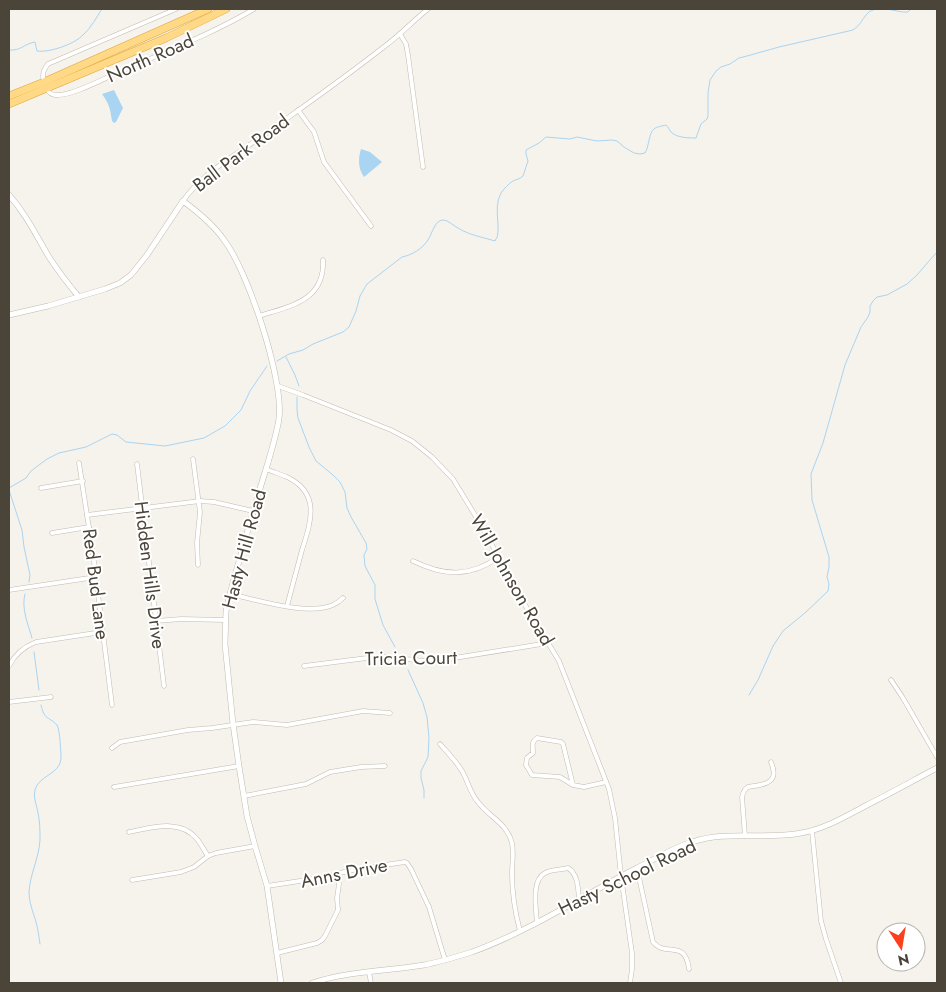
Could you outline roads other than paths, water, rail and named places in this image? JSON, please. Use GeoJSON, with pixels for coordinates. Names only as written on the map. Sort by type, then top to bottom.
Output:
{"type":"FeatureCollection","features":[{"type":"Feature","properties":{"kind":"highway"},"geometry":{"type":"LineString","coordinates":[[9,104],[45,85],[208,9]]}},
{"type":"Feature","properties":{"kind":"highway"},"geometry":{"type":"LineString","coordinates":[[9,96],[45,85],[166,38],[226,9]]}},
{"type":"Feature","properties":{"kind":"street"},"geometry":{"type":"LineString","coordinates":[[45,85],[42,75],[44,68],[48,64],[176,9]]}},
{"type":"Feature","properties":{"kind":"street","name":"North Road"},"geometry":{"type":"LineString","coordinates":[[45,85],[50,94],[56,96],[66,94],[197,38],[254,9]]}},
{"type":"Feature","properties":{"kind":"street","name":"Ball Park Road"},"geometry":{"type":"LineString","coordinates":[[9,314],[48,306],[105,289],[131,275],[147,255],[192,188],[204,177],[369,58],[428,9]]}},
{"type":"Feature","properties":{"kind":"street"},"geometry":{"type":"LineString","coordinates":[[400,34],[406,44],[408,54],[423,167]]}},
{"type":"Feature","properties":{"kind":"street"},"geometry":{"type":"LineString","coordinates":[[298,110],[314,132],[324,162],[371,226]]}},
{"type":"Feature","properties":{"kind":"street"},"geometry":{"type":"LineString","coordinates":[[9,195],[18,205],[56,267],[79,297]]}},
{"type":"Feature","properties":{"kind":"street","name":"Hasty Hill Road"},"geometry":{"type":"LineString","coordinates":[[183,201],[204,218],[225,240],[241,269],[259,316],[278,386],[279,418],[230,594],[225,620],[224,644],[233,724],[244,796],[255,846],[267,886],[281,983]]}},
{"type":"Feature","properties":{"kind":"street"},"geometry":{"type":"LineString","coordinates":[[259,316],[292,305],[308,297],[319,286],[322,277],[323,260]]}},
{"type":"Feature","properties":{"kind":"street","name":"Will Johnson Road"},"geometry":{"type":"LineString","coordinates":[[278,386],[391,430],[416,444],[432,457],[453,479],[482,525],[522,600],[559,661],[606,782],[615,818],[632,953],[630,983]]}},
{"type":"Feature","properties":{"kind":"street"},"geometry":{"type":"LineString","coordinates":[[193,459],[200,501],[197,543],[198,565]]}},
{"type":"Feature","properties":{"kind":"street","name":"Red Bud Lane"},"geometry":{"type":"LineString","coordinates":[[79,463],[112,705]]}},
{"type":"Feature","properties":{"kind":"street","name":"Hidden Hills Drive"},"geometry":{"type":"LineString","coordinates":[[137,464],[164,686]]}},
{"type":"Feature","properties":{"kind":"street"},"geometry":{"type":"LineString","coordinates":[[266,470],[285,476],[297,483],[305,492],[311,506],[309,527],[287,606]]}},
{"type":"Feature","properties":{"kind":"street"},"geometry":{"type":"LineString","coordinates":[[41,488],[82,482]]}},
{"type":"Feature","properties":{"kind":"street"},"geometry":{"type":"LineString","coordinates":[[87,515],[200,501],[214,502],[253,511]]}},
{"type":"Feature","properties":{"kind":"street"},"geometry":{"type":"LineString","coordinates":[[52,533],[89,527]]}},
{"type":"Feature","properties":{"kind":"street"},"geometry":{"type":"LineString","coordinates":[[413,561],[443,572],[460,572],[480,568],[499,557]]}},
{"type":"Feature","properties":{"kind":"street"},"geometry":{"type":"LineString","coordinates":[[9,590],[96,577]]}},
{"type":"Feature","properties":{"kind":"street"},"geometry":{"type":"LineString","coordinates":[[230,594],[306,608],[326,607],[336,604],[343,598]]}},
{"type":"Feature","properties":{"kind":"street"},"geometry":{"type":"LineString","coordinates":[[156,621],[181,619],[225,620]]}},
{"type":"Feature","properties":{"kind":"street"},"geometry":{"type":"LineString","coordinates":[[9,666],[16,654],[28,645],[102,632]]}},
{"type":"Feature","properties":{"kind":"street","name":"Tricia Court"},"geometry":{"type":"LineString","coordinates":[[304,666],[388,657],[424,661],[442,660],[548,644]]}},
{"type":"Feature","properties":{"kind":"street"},"geometry":{"type":"LineString","coordinates":[[891,680],[937,757]]}},
{"type":"Feature","properties":{"kind":"street"},"geometry":{"type":"LineString","coordinates":[[9,702],[51,697]]}},
{"type":"Feature","properties":{"kind":"street"},"geometry":{"type":"LineString","coordinates":[[112,748],[120,742],[233,724],[261,722],[286,725],[364,710],[390,713]]}},
{"type":"Feature","properties":{"kind":"street"},"geometry":{"type":"LineString","coordinates":[[573,785],[563,744],[561,742],[536,738],[533,740],[532,753],[527,758],[526,765],[532,775],[560,778],[573,785],[584,787],[606,782]]}},
{"type":"Feature","properties":{"kind":"street"},"geometry":{"type":"LineString","coordinates":[[440,744],[462,772],[478,803],[505,827],[510,835],[513,846],[512,891],[520,931]]}},
{"type":"Feature","properties":{"kind":"street"},"geometry":{"type":"LineString","coordinates":[[745,836],[743,792],[749,787],[767,784],[771,781],[774,772],[771,762]]}},
{"type":"Feature","properties":{"kind":"street"},"geometry":{"type":"LineString","coordinates":[[114,787],[239,766]]}},
{"type":"Feature","properties":{"kind":"street"},"geometry":{"type":"LineString","coordinates":[[244,796],[306,784],[330,772],[385,766]]}},
{"type":"Feature","properties":{"kind":"street","name":"Hasty School Road"},"geometry":{"type":"LineString","coordinates":[[312,983],[369,972],[412,967],[445,960],[473,951],[520,931],[621,876],[671,851],[696,841],[713,837],[778,836],[812,831],[841,819],[937,768]]}},
{"type":"Feature","properties":{"kind":"street"},"geometry":{"type":"LineString","coordinates":[[129,832],[164,826],[180,828],[196,838],[208,856]]}},
{"type":"Feature","properties":{"kind":"street"},"geometry":{"type":"LineString","coordinates":[[812,831],[821,921],[841,983]]}},
{"type":"Feature","properties":{"kind":"street"},"geometry":{"type":"LineString","coordinates":[[132,880],[181,872],[216,852],[255,846]]}},
{"type":"Feature","properties":{"kind":"street","name":"Anns Drive"},"geometry":{"type":"LineString","coordinates":[[267,886],[313,880],[358,869],[405,862],[429,907],[445,960]]}},
{"type":"Feature","properties":{"kind":"street"},"geometry":{"type":"LineString","coordinates":[[637,868],[653,942],[660,948],[683,953],[688,961],[689,969]]}},
{"type":"Feature","properties":{"kind":"street"},"geometry":{"type":"LineString","coordinates":[[537,922],[536,884],[541,875],[546,872],[571,869],[574,874],[579,899]]}},
{"type":"Feature","properties":{"kind":"street"},"geometry":{"type":"LineString","coordinates":[[277,953],[322,940],[338,910],[339,884],[337,874]]}},
{"type":"Feature","properties":{"kind":"street"},"geometry":{"type":"LineString","coordinates":[[369,972],[371,983]]}},
{"type":"Feature","properties":{"kind":"water"},"geometry":{"type":"Polygon","coordinates":[[[114,90],[123,108],[114,123],[108,104],[102,94],[114,90]]]}},
{"type":"Feature","properties":{"kind":"water"},"geometry":{"type":"Polygon","coordinates":[[[361,149],[370,152],[382,162],[364,177],[359,163],[361,149]]]}},
{"type":"Feature","properties":{"kind":"waterway"},"geometry":{"type":"LineString","coordinates":[[9,50],[35,42],[37,51],[48,51],[68,45],[86,32],[102,9]]}},
{"type":"Feature","properties":{"kind":"waterway"},"geometry":{"type":"LineString","coordinates":[[277,361],[289,354],[303,350],[343,332],[349,327],[360,296],[367,284],[402,257],[420,249],[428,240],[436,224],[441,220],[448,221],[456,227],[476,236],[495,241],[498,232],[498,199],[511,182],[523,176],[528,161],[526,150],[546,137],[570,139],[577,137],[597,141],[612,140],[617,141],[634,153],[640,154],[645,153],[650,136],[655,128],[666,125],[676,135],[696,138],[701,124],[708,116],[710,80],[721,67],[739,58],[853,30],[869,12],[874,10],[883,9],[908,12],[911,9]]}},
{"type":"Feature","properties":{"kind":"waterway"},"geometry":{"type":"LineString","coordinates":[[749,695],[773,646],[783,631],[828,591],[829,557],[812,500],[811,474],[823,443],[845,365],[861,327],[868,317],[870,306],[877,297],[887,295],[907,284],[937,252]]}},
{"type":"Feature","properties":{"kind":"waterway"},"geometry":{"type":"LineString","coordinates":[[286,357],[299,386]]}},
{"type":"Feature","properties":{"kind":"waterway"},"geometry":{"type":"LineString","coordinates":[[9,488],[26,478],[31,471],[47,459],[59,453],[86,447],[112,434],[117,435],[126,442],[165,446],[204,438],[225,426],[241,410],[250,391],[267,366]]}},
{"type":"Feature","properties":{"kind":"waterway"},"geometry":{"type":"LineString","coordinates":[[297,397],[298,418],[309,447],[316,461],[340,482],[345,492],[347,508],[366,543],[365,566],[375,585],[375,599],[383,625],[395,647]]}},
{"type":"Feature","properties":{"kind":"waterway"},"geometry":{"type":"LineString","coordinates":[[9,490],[22,530],[30,575],[29,582]]}},
{"type":"Feature","properties":{"kind":"waterway"},"geometry":{"type":"LineString","coordinates":[[25,594],[24,610],[32,638]]}},
{"type":"Feature","properties":{"kind":"waterway"},"geometry":{"type":"LineString","coordinates":[[34,652],[39,690]]}},
{"type":"Feature","properties":{"kind":"waterway"},"geometry":{"type":"LineString","coordinates":[[408,670],[423,703],[427,717],[428,757],[421,771],[424,798]]}},
{"type":"Feature","properties":{"kind":"waterway"},"geometry":{"type":"LineString","coordinates":[[40,944],[29,892],[40,840],[35,790],[40,781],[57,768],[61,759],[57,725],[45,716],[41,705]]}}]}
